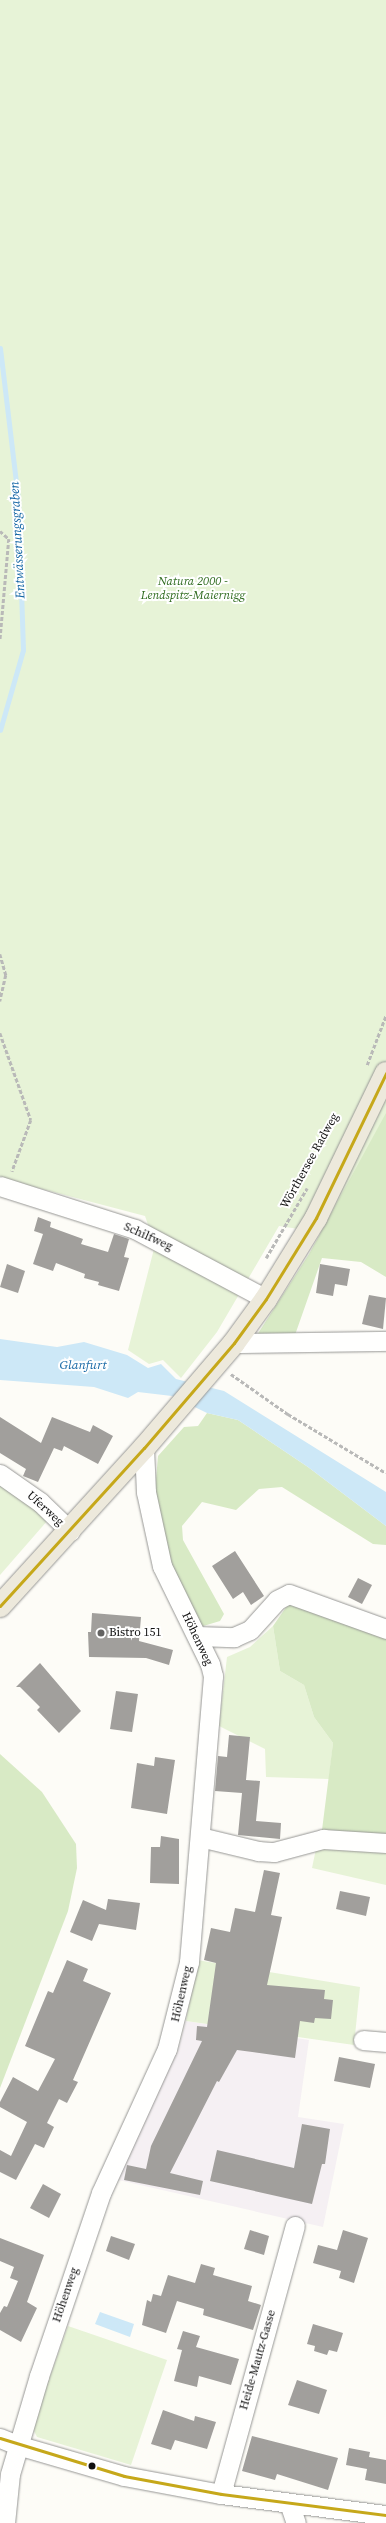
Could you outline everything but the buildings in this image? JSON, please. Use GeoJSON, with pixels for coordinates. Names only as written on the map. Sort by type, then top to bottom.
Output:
{"type":"FeatureCollection","features":[{"type":"Feature","properties":{"kind":"main road"},"geometry":{"type":"LineString","coordinates":[[0,1606],[70,1531],[144,1448],[234,1343],[257,1294],[316,1218],[386,1073]]}},
{"type":"Feature","properties":{"kind":"street","name":"Schilfweg"},"geometry":{"type":"LineString","coordinates":[[3,1187],[135,1229],[257,1294]]}},
{"type":"Feature","properties":{"kind":"street"},"geometry":{"type":"LineString","coordinates":[[234,1343],[386,1341]]}},
{"type":"Feature","properties":{"kind":"street","name":"Höhenweg"},"geometry":{"type":"LineString","coordinates":[[5,2523],[10,2474],[17,2445],[96,2204],[167,2049],[176,2021],[189,1962],[213,1676],[197,1636],[162,1566],[146,1492],[144,1448]]}},
{"type":"Feature","properties":{"kind":"street","name":"Uferweg"},"geometry":{"type":"LineString","coordinates":[[0,1474],[40,1502],[70,1531]]}},
{"type":"Feature","properties":{"kind":"street"},"geometry":{"type":"LineString","coordinates":[[197,1636],[234,1636],[250,1630],[277,1600],[289,1594],[386,1629]]}},
{"type":"Feature","properties":{"kind":"street"},"geometry":{"type":"LineString","coordinates":[[200,1837],[258,1851],[274,1852],[323,1839],[386,1843]]}},
{"type":"Feature","properties":{"kind":"street"},"geometry":{"type":"LineString","coordinates":[[363,2040],[386,2042]]}},
{"type":"Feature","properties":{"kind":"street","name":"Heide-Mautz-Gasse"},"geometry":{"type":"LineString","coordinates":[[221,2494],[296,2226]]}},
{"type":"Feature","properties":{"kind":"street"},"geometry":{"type":"LineString","coordinates":[[0,2438],[17,2445],[116,2474],[221,2494],[386,2515]]}},
{"type":"Feature","properties":{"kind":"street"},"geometry":{"type":"LineString","coordinates":[[289,2503],[296,2523]]}},
{"type":"Feature","properties":{"kind":"path"},"geometry":{"type":"LineString","coordinates":[[0,531],[9,539],[0,641]]}},
{"type":"Feature","properties":{"kind":"path"},"geometry":{"type":"LineString","coordinates":[[0,954],[6,975],[0,1001]]}},
{"type":"Feature","properties":{"kind":"path"},"geometry":{"type":"LineString","coordinates":[[364,1073],[386,1015]]}},
{"type":"Feature","properties":{"kind":"path"},"geometry":{"type":"LineString","coordinates":[[0,1033],[31,1120],[3,1187]]}},
{"type":"Feature","properties":{"kind":"path","name":"Wörthersee Radweg"},"geometry":{"type":"LineString","coordinates":[[264,1262],[310,1182]]}},
{"type":"Feature","properties":{"kind":"path"},"geometry":{"type":"LineString","coordinates":[[211,1368],[386,1473]]}},
{"type":"Feature","properties":{"kind":"shaded area"},"geometry":{"type":"Polygon","coordinates":[[[186,2021],[309,2040],[298,2117],[344,2124],[323,2227],[114,2179],[178,2050],[186,2021]]]}},
{"type":"Feature","properties":{"kind":"green space","name":"Natura 2000 - Lendspitz-Maiernigg"},"geometry":{"type":"Polygon","coordinates":[[[0,0],[386,0],[386,1248],[364,1239],[279,1226],[217,1332],[181,1378],[163,1360],[149,1364],[128,1350],[155,1245],[145,1216],[0,1178],[0,0]]]}},
{"type":"Feature","properties":{"kind":"green space"},"geometry":{"type":"Polygon","coordinates":[[[386,1113],[386,1277],[361,1262],[322,1258],[295,1335],[257,1335],[309,1254],[386,1113]]]}},
{"type":"Feature","properties":{"kind":"green space"},"geometry":{"type":"Polygon","coordinates":[[[207,1413],[238,1420],[308,1467],[386,1526],[386,1545],[373,1544],[282,1487],[259,1489],[236,1510],[202,1502],[182,1526],[183,1540],[224,1614],[220,1621],[200,1627],[168,1565],[155,1491],[158,1456],[184,1427],[198,1426],[207,1413]]]}},
{"type":"Feature","properties":{"kind":"green space"},"geometry":{"type":"Polygon","coordinates":[[[0,1480],[48,1520],[0,1575],[0,1480]]]}},
{"type":"Feature","properties":{"kind":"green space"},"geometry":{"type":"Polygon","coordinates":[[[289,1603],[386,1637],[386,1835],[322,1830],[333,1743],[314,1717],[304,1685],[280,1671],[273,1626],[289,1603]]]}},
{"type":"Feature","properties":{"kind":"green space"},"geometry":{"type":"Polygon","coordinates":[[[273,1626],[280,1671],[304,1685],[314,1717],[333,1743],[329,1779],[266,1777],[265,1749],[219,1726],[227,1657],[250,1647],[273,1626]]]}},
{"type":"Feature","properties":{"kind":"green space"},"geometry":{"type":"Polygon","coordinates":[[[0,1754],[42,1792],[76,1844],[77,1868],[68,1911],[0,2088],[0,1754]]]}},
{"type":"Feature","properties":{"kind":"green space"},"geometry":{"type":"Polygon","coordinates":[[[317,1844],[386,1850],[386,1885],[312,1868],[317,1844]]]}},
{"type":"Feature","properties":{"kind":"green space"},"geometry":{"type":"Polygon","coordinates":[[[197,1960],[360,1987],[354,2045],[186,2021],[197,1960]]]}},
{"type":"Feature","properties":{"kind":"green space"},"geometry":{"type":"Polygon","coordinates":[[[68,2326],[167,2360],[131,2465],[37,2437],[32,2427],[68,2326]]]}},
{"type":"Feature","properties":{"kind":"water","name":"Glanfurt"},"geometry":{"type":"Polygon","coordinates":[[[0,1339],[57,1347],[84,1342],[127,1355],[148,1368],[161,1364],[176,1379],[224,1391],[386,1492],[386,1526],[308,1467],[238,1420],[207,1413],[172,1396],[138,1392],[128,1398],[94,1387],[0,1380],[0,1339]]]}},
{"type":"Feature","properties":{"kind":"water"},"geometry":{"type":"Polygon","coordinates":[[[100,2312],[134,2324],[130,2337],[95,2324],[100,2312]]]}},
{"type":"Feature","properties":{"kind":"waterway","name":"Entwässerungsgraben"},"geometry":{"type":"LineString","coordinates":[[0,348],[18,499],[23,650],[0,730]]}},
{"type":"Feature","properties":{"kind":"transit line"},"geometry":{"type":"LineString","coordinates":[[0,1606],[144,1448],[234,1343],[266,1299],[316,1218],[386,1073]]}},
{"type":"Feature","properties":{"kind":"transit line"},"geometry":{"type":"LineString","coordinates":[[0,2438],[124,2476],[221,2494],[386,2515]]}},
{"type":"Feature","properties":{"kind":"place","name":"Bistro 151"},"geometry":{"type":"Point","coordinates":[101,1633]}}]}
